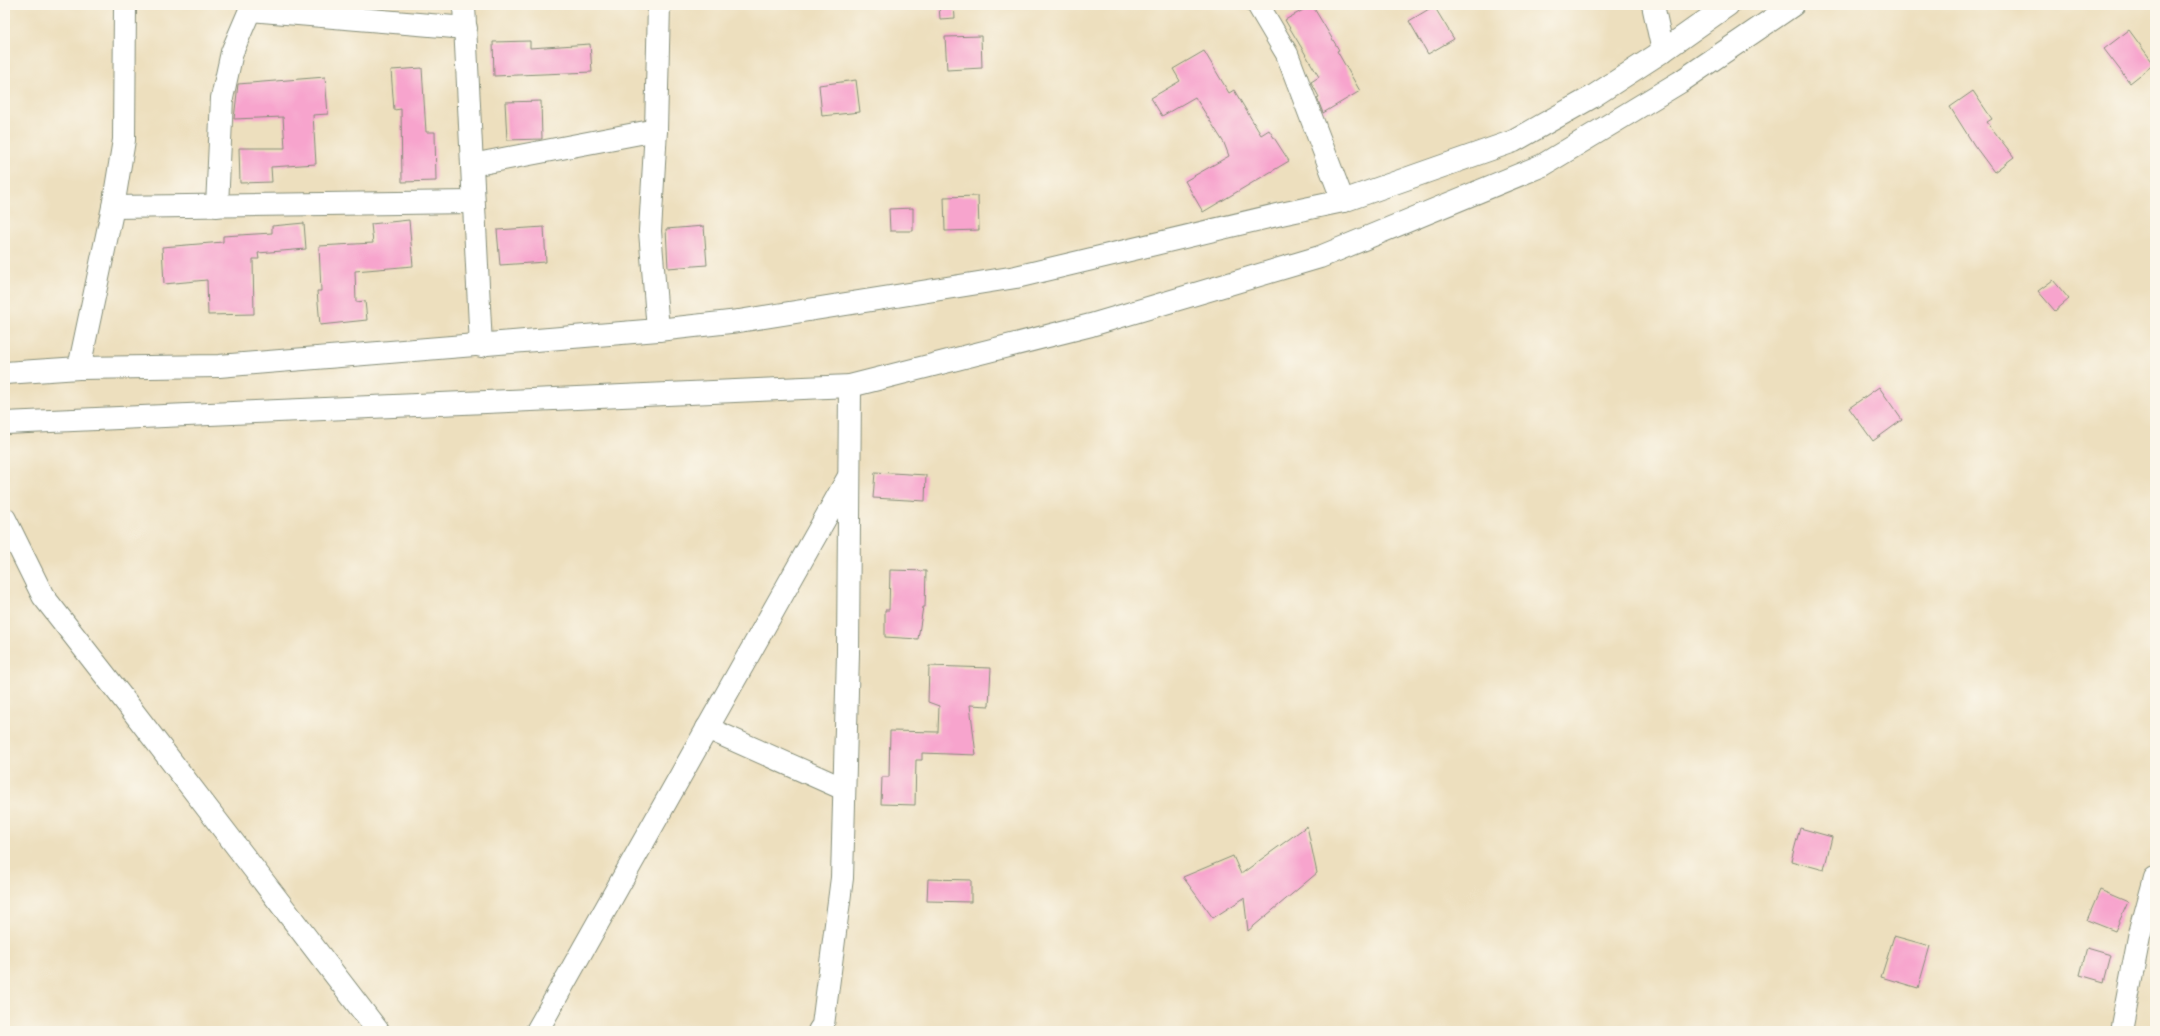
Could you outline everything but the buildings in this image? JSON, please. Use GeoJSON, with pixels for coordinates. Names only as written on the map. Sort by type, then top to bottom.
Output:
{"type":"FeatureCollection","features":[{"type":"Feature","properties":{"kind":"street"},"geometry":{"type":"LineString","coordinates":[[80,368],[113,207],[124,140],[125,5]]}},
{"type":"Feature","properties":{"kind":"street"},"geometry":{"type":"LineString","coordinates":[[464,5],[481,346]]}},
{"type":"Feature","properties":{"kind":"street"},"geometry":{"type":"LineString","coordinates":[[658,5],[656,130],[650,231],[658,330]]}},
{"type":"Feature","properties":{"kind":"street"},"geometry":{"type":"LineString","coordinates":[[1258,5],[1287,54],[1343,201]]}},
{"type":"Feature","properties":{"kind":"street"},"geometry":{"type":"LineString","coordinates":[[1653,5],[1663,51]]}},
{"type":"Feature","properties":{"kind":"street"},"geometry":{"type":"LineString","coordinates":[[5,373],[80,368],[219,366],[481,346],[658,330],[739,321],[1016,278],[1281,214],[1343,201],[1514,141],[1592,97],[1663,51],[1728,5]]}},
{"type":"Feature","properties":{"kind":"street"},"geometry":{"type":"LineString","coordinates":[[5,422],[850,386],[1090,325],[1320,257],[1543,165],[1680,82],[1794,5]]}},
{"type":"Feature","properties":{"kind":"street"},"geometry":{"type":"LineString","coordinates":[[217,206],[222,98],[232,52],[250,8],[466,28]]}},
{"type":"Feature","properties":{"kind":"street"},"geometry":{"type":"LineString","coordinates":[[472,165],[656,130]]}},
{"type":"Feature","properties":{"kind":"street"},"geometry":{"type":"LineString","coordinates":[[113,207],[473,202]]}},
{"type":"Feature","properties":{"kind":"street"},"geometry":{"type":"LineString","coordinates":[[822,1029],[842,878],[848,653],[850,386]]}},
{"type":"Feature","properties":{"kind":"street"},"geometry":{"type":"LineString","coordinates":[[537,1031],[850,476]]}},
{"type":"Feature","properties":{"kind":"street"},"geometry":{"type":"LineString","coordinates":[[5,520],[42,596],[127,703],[378,1031]]}},
{"type":"Feature","properties":{"kind":"street"},"geometry":{"type":"LineString","coordinates":[[707,728],[844,789]]}},
{"type":"Feature","properties":{"kind":"street"},"geometry":{"type":"LineString","coordinates":[[2121,1031],[2147,937],[2155,878]]}}]}
